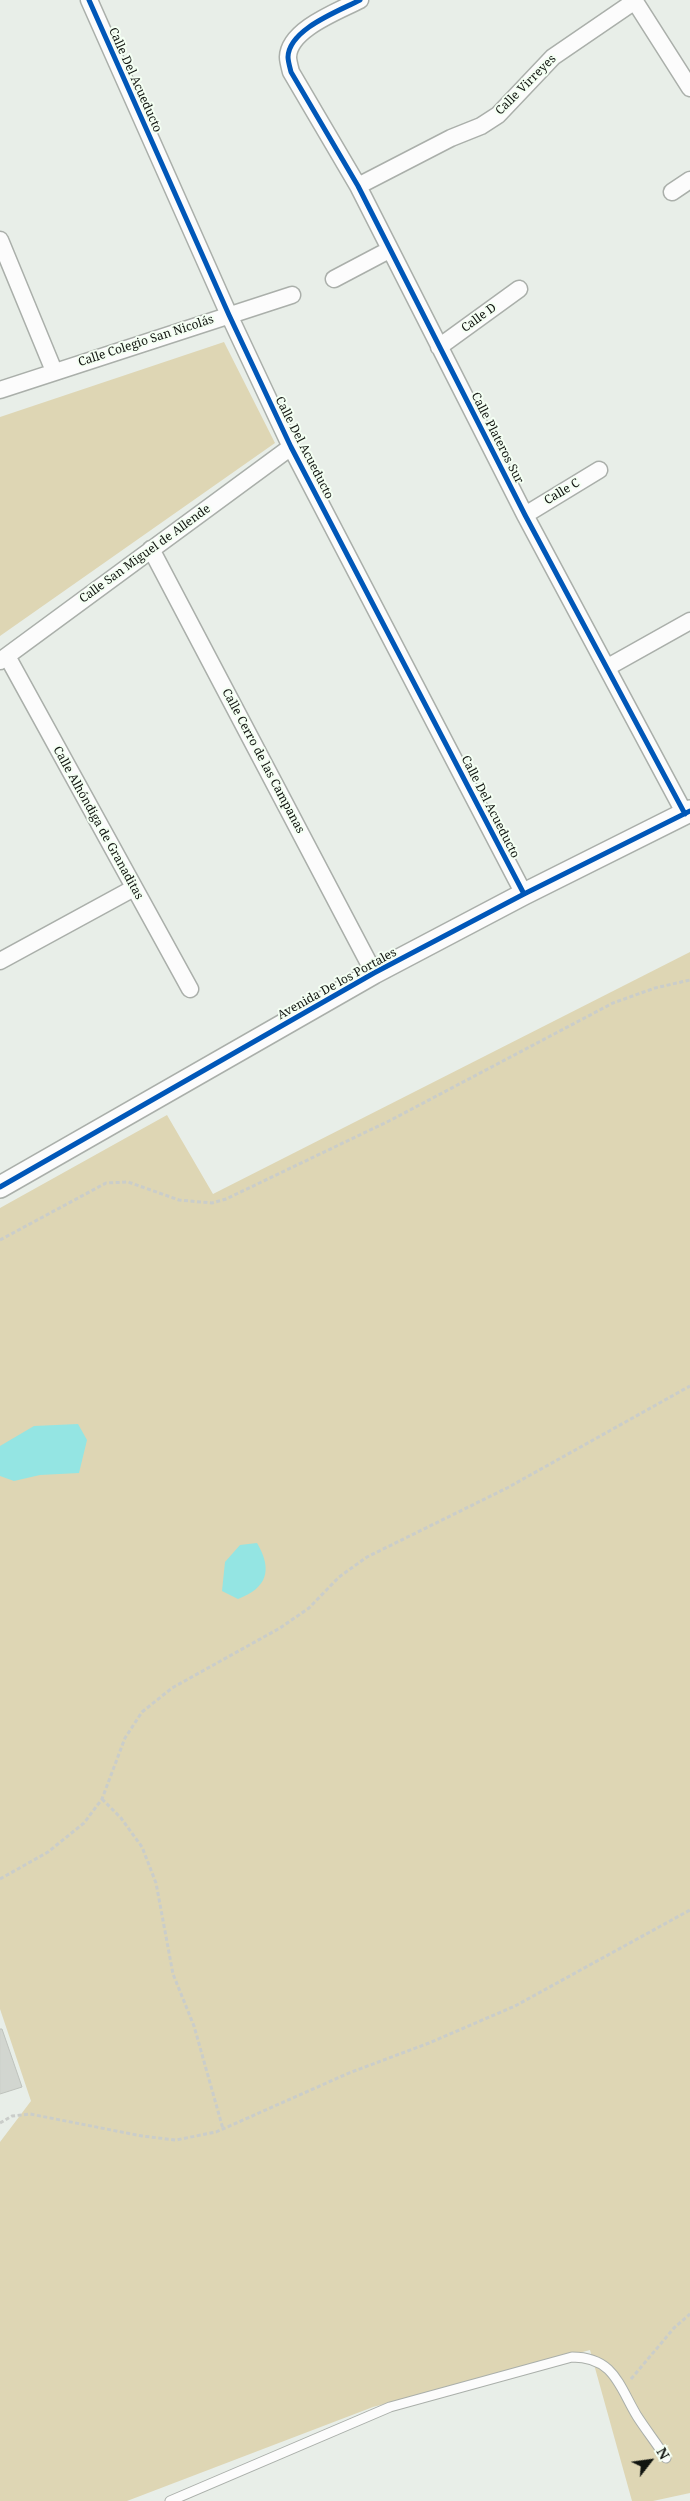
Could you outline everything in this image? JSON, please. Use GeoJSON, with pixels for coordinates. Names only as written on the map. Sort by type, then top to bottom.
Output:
{"type":"FeatureCollection","features":[{"type":"Feature","properties":{"kind":"street","name":"Calle Del Acueducto"},"geometry":{"type":"LineString","coordinates":[[89,0],[229,315],[292,447],[524,894]]}},
{"type":"Feature","properties":{"kind":"street","name":"Calle Plateros Sur"},"geometry":{"type":"LineString","coordinates":[[360,0],[300,32],[292,43],[288,57],[292,72],[358,186],[525,514],[688,812]]}},
{"type":"Feature","properties":{"kind":"street"},"geometry":{"type":"LineString","coordinates":[[635,0],[690,88]]}},
{"type":"Feature","properties":{"kind":"street","name":"Calle Virreyes"},"geometry":{"type":"LineString","coordinates":[[358,186],[452,138],[481,126],[498,115],[552,56],[635,0]]}},
{"type":"Feature","properties":{"kind":"street"},"geometry":{"type":"LineString","coordinates":[[672,192],[690,180]]}},
{"type":"Feature","properties":{"kind":"street"},"geometry":{"type":"LineString","coordinates":[[0,240],[54,371]]}},
{"type":"Feature","properties":{"kind":"street"},"geometry":{"type":"LineString","coordinates":[[334,279],[389,250]]}},
{"type":"Feature","properties":{"kind":"street","name":"Calle D"},"geometry":{"type":"LineString","coordinates":[[439,347],[519,289]]}},
{"type":"Feature","properties":{"kind":"street","name":"Calle Colegio San Nicolás"},"geometry":{"type":"LineString","coordinates":[[0,390],[292,295]]}},
{"type":"Feature","properties":{"kind":"street","name":"Calle San Miguel de Allende"},"geometry":{"type":"LineString","coordinates":[[3,659],[292,447]]}},
{"type":"Feature","properties":{"kind":"street","name":"Calle C"},"geometry":{"type":"LineString","coordinates":[[525,514],[599,470]]}},
{"type":"Feature","properties":{"kind":"street","name":"Calle Cerro de las Campanas"},"geometry":{"type":"LineString","coordinates":[[151,549],[374,973]]}},
{"type":"Feature","properties":{"kind":"street"},"geometry":{"type":"LineString","coordinates":[[608,667],[690,621]]}},
{"type":"Feature","properties":{"kind":"street","name":"Calle Alhóndiga de Granaditas"},"geometry":{"type":"LineString","coordinates":[[3,659],[190,990]]}},
{"type":"Feature","properties":{"kind":"street","name":"Avenida De los Portales"},"geometry":{"type":"LineString","coordinates":[[0,1187],[374,973],[524,894],[688,812]]}},
{"type":"Feature","properties":{"kind":"street"},"geometry":{"type":"LineString","coordinates":[[0,961],[134,888]]}},
{"type":"Feature","properties":{"kind":"lane"},"geometry":{"type":"LineString","coordinates":[[170,2501],[390,2407],[572,2356],[592,2358],[615,2374],[638,2416],[666,2458]]}},
{"type":"Feature","properties":{"kind":"path"},"geometry":{"type":"LineString","coordinates":[[0,1240],[106,1183],[128,1182],[180,1200],[212,1203],[226,1199],[391,1120],[613,1003],[655,988],[690,980]]}},
{"type":"Feature","properties":{"kind":"path"},"geometry":{"type":"LineString","coordinates":[[0,1879],[48,1852],[84,1823],[102,1799],[125,1738],[142,1712],[172,1688],[280,1628],[309,1608],[339,1577],[367,1557],[507,1488],[690,1386]]}},
{"type":"Feature","properties":{"kind":"path"},"geometry":{"type":"LineString","coordinates":[[102,1799],[121,1818],[142,1847],[156,1883],[173,1974],[194,2026],[224,2129]]}},
{"type":"Feature","properties":{"kind":"path"},"geometry":{"type":"LineString","coordinates":[[0,2123],[12,2116],[30,2114],[142,2136],[176,2140],[224,2129],[349,2073],[429,2043],[515,2006],[690,1910]]}},
{"type":"Feature","properties":{"kind":"path"},"geometry":{"type":"LineString","coordinates":[[623,2389],[674,2328],[690,2314]]}},
{"type":"Feature","properties":{"kind":"shaded area"},"geometry":{"type":"Polygon","coordinates":[[[224,342],[275,443],[0,636],[0,417],[224,342]]]}},
{"type":"Feature","properties":{"kind":"shaded area"},"geometry":{"type":"Polygon","coordinates":[[[690,952],[690,2493],[653,2501],[632,2501],[590,2350],[373,2407],[127,2501],[0,2501],[0,2142],[31,2101],[0,2009],[0,1208],[167,1115],[213,1194],[690,952]]]}},
{"type":"Feature","properties":{"kind":"water"},"geometry":{"type":"Polygon","coordinates":[[[78,1424],[87,1440],[79,1473],[40,1475],[14,1481],[0,1476],[0,1446],[34,1426],[78,1424]]]}},
{"type":"Feature","properties":{"kind":"water"},"geometry":{"type":"Polygon","coordinates":[[[257,1543],[265,1562],[266,1570],[261,1584],[248,1595],[238,1599],[222,1591],[225,1562],[240,1545],[257,1543]]]}},
{"type":"Feature","properties":{"kind":"building"},"geometry":{"type":"Polygon","coordinates":[[[0,2029],[2,2029],[22,2087],[0,2094],[0,2029]]]}},
{"type":"Feature","properties":{"kind":"cycle path"},"geometry":{"type":"LineString","coordinates":[[89,0],[229,315],[291,447],[524,894]]}},
{"type":"Feature","properties":{"kind":"cycle path"},"geometry":{"type":"LineString","coordinates":[[360,0],[316,22],[297,38],[291,47],[288,57],[291,72],[358,186],[525,515],[685,814]]}},
{"type":"Feature","properties":{"kind":"cycle path"},"geometry":{"type":"LineString","coordinates":[[0,1187],[374,973],[524,894],[690,811]]}}]}
